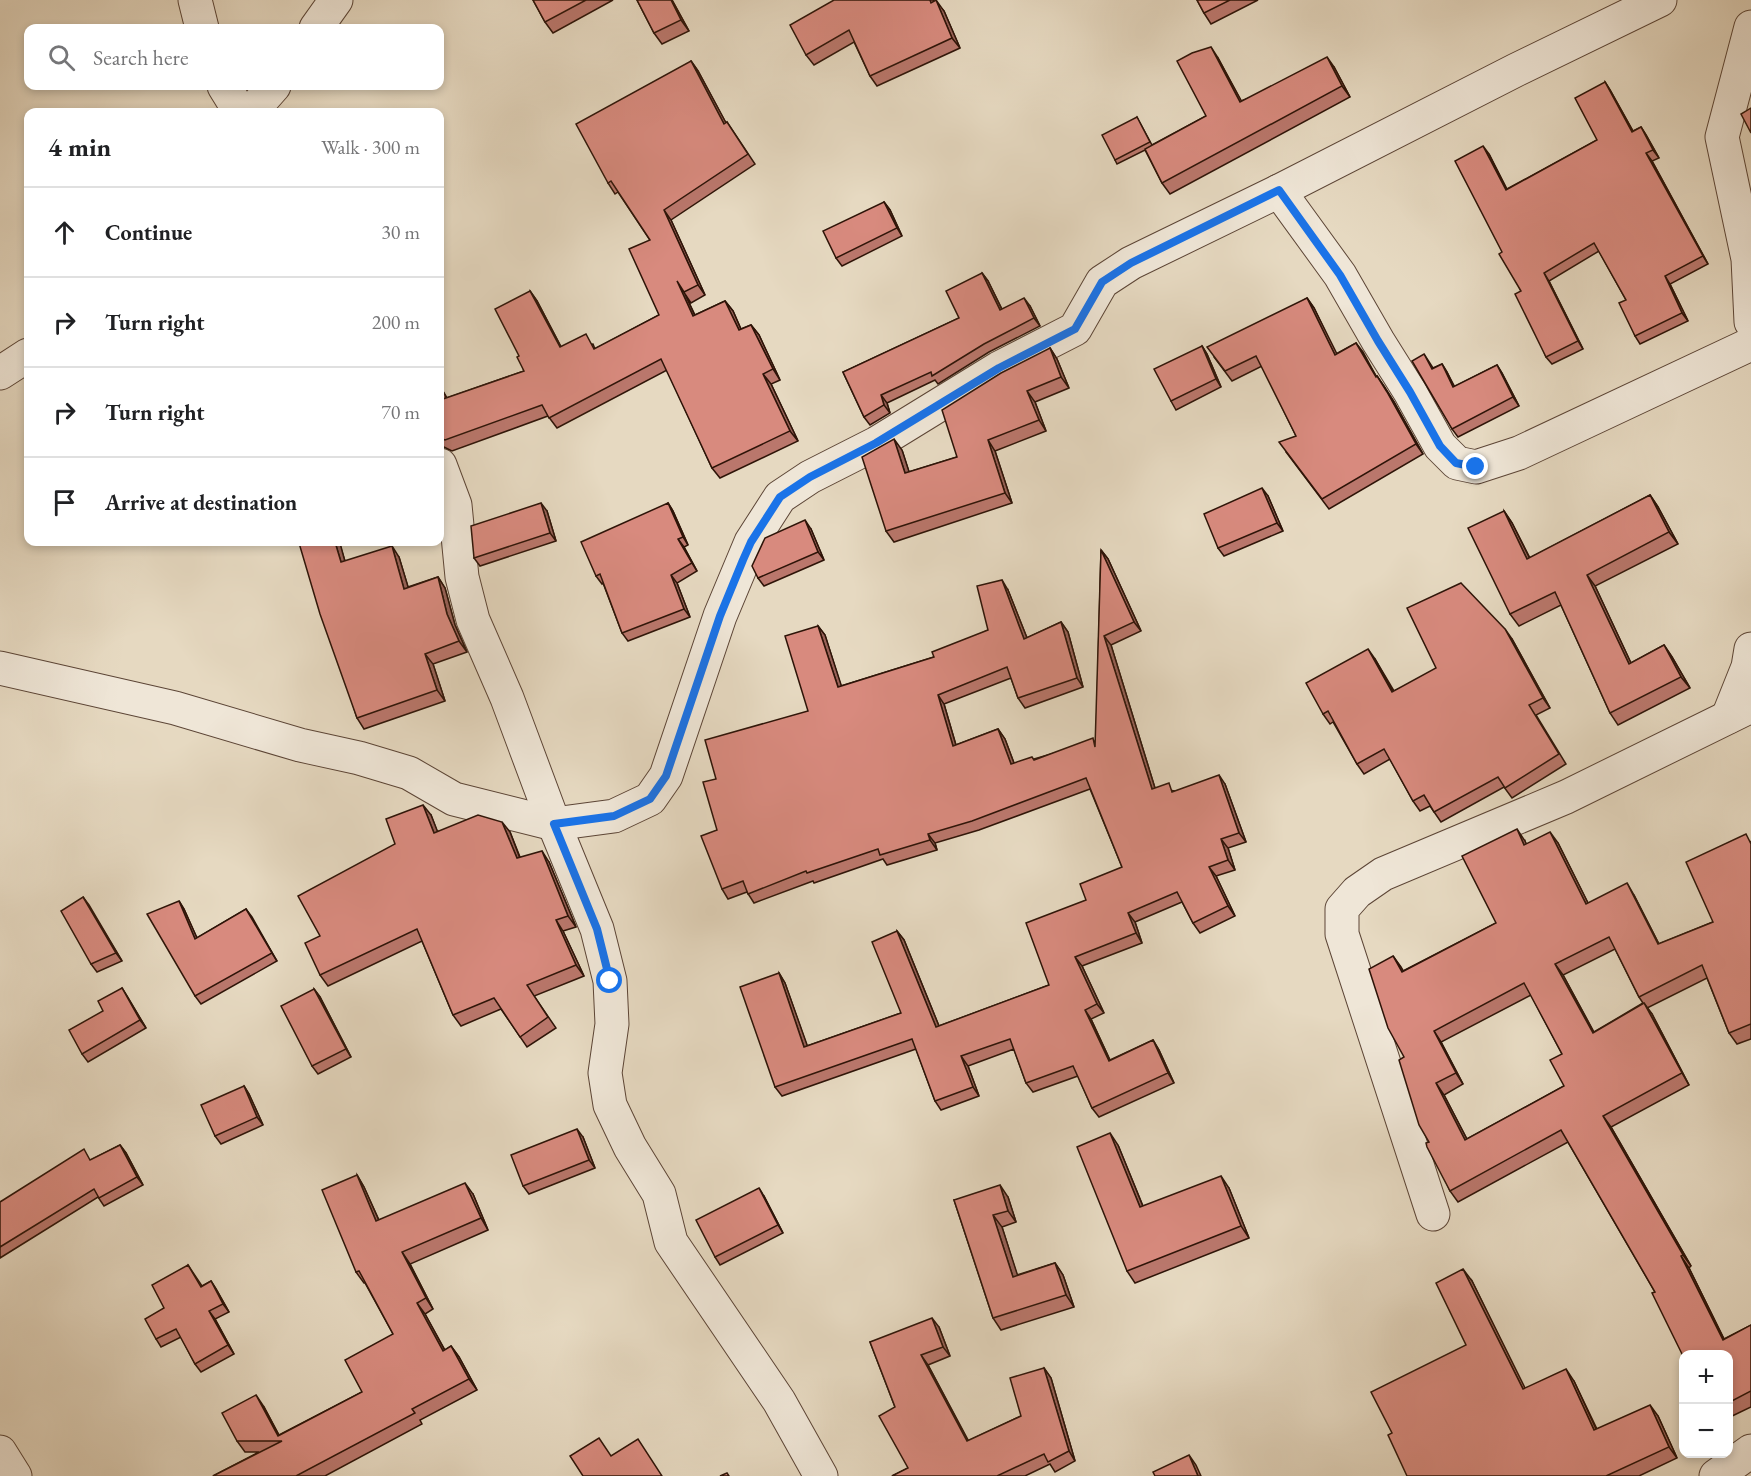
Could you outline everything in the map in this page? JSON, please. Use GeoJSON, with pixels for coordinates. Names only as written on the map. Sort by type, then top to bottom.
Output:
{"type":"FeatureCollection","features":[{"type":"Feature","properties":{"kind":"street"},"geometry":{"type":"LineString","coordinates":[[195,0],[201,24]]}},
{"type":"Feature","properties":{"kind":"street"},"geometry":{"type":"LineString","coordinates":[[319,24],[336,0]]}},
{"type":"Feature","properties":{"kind":"street"},"geometry":{"type":"LineString","coordinates":[[0,668],[175,708],[300,746],[359,758],[409,773],[454,799],[554,824],[614,816],[650,799],[666,776],[720,616],[751,542],[780,497],[810,477],[876,443],[999,368],[1075,329],[1102,282],[1131,263],[1660,0]]}},
{"type":"Feature","properties":{"kind":"street"},"geometry":{"type":"LineString","coordinates":[[1751,27],[1722,137],[1749,259],[1751,322]]}},
{"type":"Feature","properties":{"kind":"street"},"geometry":{"type":"LineString","coordinates":[[226,90],[238,108]]}},
{"type":"Feature","properties":{"kind":"street"},"geometry":{"type":"LineString","coordinates":[[255,108],[270,90]]}},
{"type":"Feature","properties":{"kind":"street"},"geometry":{"type":"LineString","coordinates":[[1279,190],[1340,275],[1440,446],[1456,463],[1476,467],[1519,453],[1751,344]]}},
{"type":"Feature","properties":{"kind":"street"},"geometry":{"type":"LineString","coordinates":[[0,373],[24,358]]}},
{"type":"Feature","properties":{"kind":"street"},"geometry":{"type":"LineString","coordinates":[[444,476],[455,505],[462,577],[473,620],[507,698],[554,824],[597,929],[610,981],[612,1024],[605,1073],[610,1105],[630,1147],[659,1194],[671,1242],[779,1401],[821,1476]]}},
{"type":"Feature","properties":{"kind":"street"},"geometry":{"type":"LineString","coordinates":[[1433,1214],[1342,934],[1342,909],[1357,892],[1383,874],[1566,797],[1740,712],[1751,649]]}},
{"type":"Feature","properties":{"kind":"street"},"geometry":{"type":"LineString","coordinates":[[1716,1476],[1751,1450]]}},
{"type":"Feature","properties":{"kind":"street"},"geometry":{"type":"LineString","coordinates":[[0,1452],[15,1476]]}},
{"type":"Feature","properties":{"kind":"building"},"geometry":{"type":"Polygon","coordinates":[[[533,0],[586,0],[545,22],[533,0]]]}},
{"type":"Feature","properties":{"kind":"building"},"geometry":{"type":"Polygon","coordinates":[[[637,0],[671,0],[681,20],[654,33],[637,0]]]}},
{"type":"Feature","properties":{"kind":"building"},"geometry":{"type":"Polygon","coordinates":[[[834,0],[930,0],[931,3],[936,0],[952,38],[870,76],[849,30],[806,55],[790,25],[834,0]]]}},
{"type":"Feature","properties":{"kind":"building"},"geometry":{"type":"Polygon","coordinates":[[[1197,0],[1230,0],[1204,13],[1197,0]]]}},
{"type":"Feature","properties":{"kind":"building"},"geometry":{"type":"Polygon","coordinates":[[[1211,47],[1240,102],[1327,57],[1342,86],[1162,183],[1145,149],[1206,116],[1177,61],[1211,47]]]}},
{"type":"Feature","properties":{"kind":"building"},"geometry":{"type":"Polygon","coordinates":[[[691,61],[724,124],[727,122],[748,154],[664,210],[698,285],[684,292],[677,281],[693,316],[725,301],[739,330],[751,325],[773,369],[763,374],[790,431],[712,468],[661,359],[549,418],[542,405],[444,440],[444,399],[524,371],[517,357],[519,356],[495,309],[530,291],[560,347],[586,334],[594,349],[659,315],[629,249],[650,240],[611,181],[608,183],[576,124],[691,61]]]}},
{"type":"Feature","properties":{"kind":"building"},"geometry":{"type":"Polygon","coordinates":[[[1605,82],[1632,132],[1641,127],[1653,150],[1646,153],[1703,256],[1665,276],[1682,313],[1635,336],[1619,303],[1626,300],[1594,243],[1544,273],[1578,341],[1546,357],[1515,294],[1521,291],[1499,254],[1502,252],[1455,161],[1483,146],[1506,190],[1597,140],[1575,98],[1605,82]]]}},
{"type":"Feature","properties":{"kind":"building"},"geometry":{"type":"Polygon","coordinates":[[[1751,108],[1751,133],[1741,114],[1751,108]]]}},
{"type":"Feature","properties":{"kind":"building"},"geometry":{"type":"Polygon","coordinates":[[[1137,117],[1150,142],[1115,160],[1102,135],[1137,117]]]}},
{"type":"Feature","properties":{"kind":"building"},"geometry":{"type":"Polygon","coordinates":[[[884,202],[897,228],[836,258],[823,231],[884,202]]]}},
{"type":"Feature","properties":{"kind":"building"},"geometry":{"type":"Polygon","coordinates":[[[982,273],[1000,310],[1024,298],[1034,318],[984,344],[932,376],[931,372],[881,395],[884,405],[864,417],[843,372],[959,318],[946,291],[982,273]]]}},
{"type":"Feature","properties":{"kind":"building"},"geometry":{"type":"Polygon","coordinates":[[[1307,298],[1335,355],[1356,343],[1416,444],[1322,499],[1279,442],[1296,436],[1256,356],[1225,371],[1207,347],[1307,298]]]}},
{"type":"Feature","properties":{"kind":"building"},"geometry":{"type":"Polygon","coordinates":[[[1202,346],[1216,379],[1171,401],[1154,369],[1202,346]]]}},
{"type":"Feature","properties":{"kind":"building"},"geometry":{"type":"Polygon","coordinates":[[[1050,348],[1061,377],[1027,391],[1039,420],[988,440],[1005,493],[886,531],[862,457],[894,439],[905,473],[957,457],[942,410],[1001,373],[1050,348]]]}},
{"type":"Feature","properties":{"kind":"building"},"geometry":{"type":"Polygon","coordinates":[[[1424,354],[1432,369],[1442,364],[1453,387],[1497,365],[1513,397],[1452,429],[1412,361],[1424,354]]]}},
{"type":"Feature","properties":{"kind":"building"},"geometry":{"type":"Polygon","coordinates":[[[1262,488],[1277,523],[1218,548],[1204,514],[1262,488]]]}},
{"type":"Feature","properties":{"kind":"building"},"geometry":{"type":"Polygon","coordinates":[[[1650,495],[1669,532],[1587,575],[1629,664],[1664,645],[1681,677],[1610,713],[1555,592],[1510,614],[1468,528],[1504,511],[1527,559],[1650,495]]]}},
{"type":"Feature","properties":{"kind":"building"},"geometry":{"type":"Polygon","coordinates":[[[541,503],[550,533],[474,558],[471,526],[541,503]]]}},
{"type":"Feature","properties":{"kind":"building"},"geometry":{"type":"Polygon","coordinates":[[[668,503],[683,537],[678,539],[692,563],[671,575],[684,609],[622,633],[600,574],[596,576],[581,542],[668,503]]]}},
{"type":"Feature","properties":{"kind":"building"},"geometry":{"type":"Polygon","coordinates":[[[805,520],[818,552],[758,578],[752,566],[765,538],[805,520]]]}},
{"type":"Feature","properties":{"kind":"building"},"geometry":{"type":"Polygon","coordinates":[[[300,546],[336,546],[341,562],[392,546],[404,589],[438,577],[447,614],[459,641],[425,654],[437,690],[357,718],[320,614],[300,546]]]}},
{"type":"Feature","properties":{"kind":"building"},"geometry":{"type":"Polygon","coordinates":[[[1101,550],[1134,622],[1104,636],[1152,789],[1169,783],[1172,792],[1219,775],[1239,833],[1221,839],[1228,860],[1209,867],[1228,906],[1193,923],[1177,892],[1128,913],[1136,933],[1075,957],[1097,1004],[1085,1010],[1109,1061],[1153,1040],[1168,1073],[1092,1108],[1073,1066],[1026,1083],[1010,1039],[961,1056],[973,1087],[935,1101],[912,1039],[775,1087],[740,987],[779,973],[804,1047],[901,1013],[872,942],[897,931],[936,1027],[1049,985],[1026,923],[1086,900],[1080,884],[1122,867],[1086,778],[972,821],[928,834],[930,840],[880,855],[878,849],[807,873],[806,871],[748,894],[743,881],[722,889],[701,836],[717,830],[703,782],[716,779],[705,740],[808,711],[785,636],[818,626],[838,687],[934,657],[932,652],[988,630],[977,586],[1002,580],[1024,639],[1061,622],[1077,678],[1018,698],[1007,667],[938,695],[953,746],[998,729],[1011,764],[1032,757],[1034,760],[1093,738],[1095,747],[1101,550]]]}},
{"type":"Feature","properties":{"kind":"building"},"geometry":{"type":"Polygon","coordinates":[[[1461,583],[1505,629],[1543,698],[1529,705],[1559,754],[1505,788],[1498,777],[1434,812],[1424,795],[1413,801],[1384,749],[1357,764],[1328,711],[1323,714],[1306,683],[1368,649],[1392,692],[1436,668],[1407,608],[1461,583]]]}},
{"type":"Feature","properties":{"kind":"building"},"geometry":{"type":"Polygon","coordinates":[[[423,805],[434,833],[478,815],[502,822],[517,858],[542,851],[568,916],[556,920],[576,965],[527,985],[548,1017],[520,1037],[494,998],[453,1015],[417,929],[320,975],[305,943],[320,936],[298,896],[395,844],[386,819],[423,805]]]}},
{"type":"Feature","properties":{"kind":"building"},"geometry":{"type":"Polygon","coordinates":[[[1517,829],[1524,845],[1550,832],[1586,904],[1627,883],[1658,944],[1713,922],[1686,862],[1746,834],[1751,844],[1751,1024],[1729,1033],[1702,965],[1639,997],[1609,937],[1555,964],[1593,1033],[1644,1003],[1682,1073],[1603,1116],[1683,1255],[1681,1256],[1723,1340],[1751,1325],[1751,1391],[1733,1400],[1733,1350],[1680,1350],[1652,1293],[1655,1292],[1561,1130],[1450,1191],[1427,1147],[1426,1143],[1429,1142],[1419,1125],[1399,1060],[1404,1057],[1388,1028],[1369,969],[1393,956],[1402,972],[1496,923],[1462,856],[1517,829]],[[1524,983],[1434,1031],[1456,1073],[1436,1083],[1465,1140],[1564,1086],[1550,1060],[1562,1054],[1524,983]]]}},
{"type":"Feature","properties":{"kind":"building"},"geometry":{"type":"Polygon","coordinates":[[[83,897],[116,953],[91,964],[61,911],[83,897]]]}},
{"type":"Feature","properties":{"kind":"building"},"geometry":{"type":"Polygon","coordinates":[[[179,901],[195,939],[246,909],[272,953],[195,996],[147,914],[179,901]]]}},
{"type":"Feature","properties":{"kind":"building"},"geometry":{"type":"Polygon","coordinates":[[[122,988],[140,1020],[82,1054],[69,1030],[103,1011],[98,1001],[122,988]]]}},
{"type":"Feature","properties":{"kind":"building"},"geometry":{"type":"Polygon","coordinates":[[[314,989],[346,1049],[312,1066],[281,1006],[314,989]]]}},
{"type":"Feature","properties":{"kind":"building"},"geometry":{"type":"Polygon","coordinates":[[[244,1086],[257,1117],[215,1136],[201,1105],[244,1086]]]}},
{"type":"Feature","properties":{"kind":"building"},"geometry":{"type":"Polygon","coordinates":[[[577,1129],[589,1160],[523,1186],[511,1155],[577,1129]]]}},
{"type":"Feature","properties":{"kind":"building"},"geometry":{"type":"Polygon","coordinates":[[[1110,1133],[1140,1207],[1221,1176],[1241,1226],[1127,1271],[1077,1147],[1110,1133]]]}},
{"type":"Feature","properties":{"kind":"building"},"geometry":{"type":"Polygon","coordinates":[[[120,1145],[137,1177],[99,1198],[94,1189],[0,1247],[0,1202],[84,1149],[90,1160],[120,1145]]]}},
{"type":"Feature","properties":{"kind":"building"},"geometry":{"type":"Polygon","coordinates":[[[357,1175],[376,1221],[465,1183],[481,1218],[402,1252],[426,1298],[417,1303],[443,1351],[451,1346],[469,1379],[412,1409],[415,1413],[296,1476],[213,1476],[282,1441],[237,1441],[222,1413],[256,1395],[278,1436],[362,1392],[345,1360],[393,1334],[359,1271],[356,1272],[322,1190],[357,1175]]]}},
{"type":"Feature","properties":{"kind":"building"},"geometry":{"type":"Polygon","coordinates":[[[1000,1185],[1008,1211],[993,1215],[1013,1277],[1055,1263],[1066,1295],[993,1318],[954,1200],[1000,1185]]]}},
{"type":"Feature","properties":{"kind":"building"},"geometry":{"type":"Polygon","coordinates":[[[759,1188],[778,1225],[715,1257],[696,1220],[759,1188]]]}},
{"type":"Feature","properties":{"kind":"building"},"geometry":{"type":"Polygon","coordinates":[[[188,1265],[201,1287],[211,1281],[223,1304],[209,1311],[228,1345],[195,1364],[176,1329],[156,1339],[145,1319],[164,1308],[152,1285],[188,1265]]]}},
{"type":"Feature","properties":{"kind":"building"},"geometry":{"type":"Polygon","coordinates":[[[1463,1269],[1523,1389],[1566,1369],[1594,1430],[1650,1405],[1669,1447],[1606,1476],[1407,1476],[1388,1435],[1392,1433],[1371,1392],[1466,1345],[1436,1283],[1463,1269]]]}},
{"type":"Feature","properties":{"kind":"building"},"geometry":{"type":"Polygon","coordinates":[[[932,1318],[943,1347],[921,1355],[967,1441],[1021,1416],[1010,1378],[1044,1368],[1069,1451],[1048,1462],[1044,1454],[997,1476],[892,1476],[908,1468],[879,1416],[895,1407],[870,1342],[932,1318]]]}},
{"type":"Feature","properties":{"kind":"building"},"geometry":{"type":"Polygon","coordinates":[[[599,1438],[611,1456],[638,1439],[662,1476],[583,1476],[570,1456],[599,1438]]]}},
{"type":"Feature","properties":{"kind":"building"},"geometry":{"type":"Polygon","coordinates":[[[1189,1455],[1198,1476],[1155,1476],[1153,1472],[1189,1455]]]}},
{"type":"Feature","properties":{"kind":"route"},"geometry":{"type":"LineString","coordinates":[[610,981],[597,929],[554,824],[614,816],[650,799],[666,776],[720,616],[751,542],[780,497],[810,477],[876,443],[999,368],[1075,329],[1102,282],[1131,263],[1279,190],[1340,275],[1440,446],[1456,463],[1476,467]]}}]}
